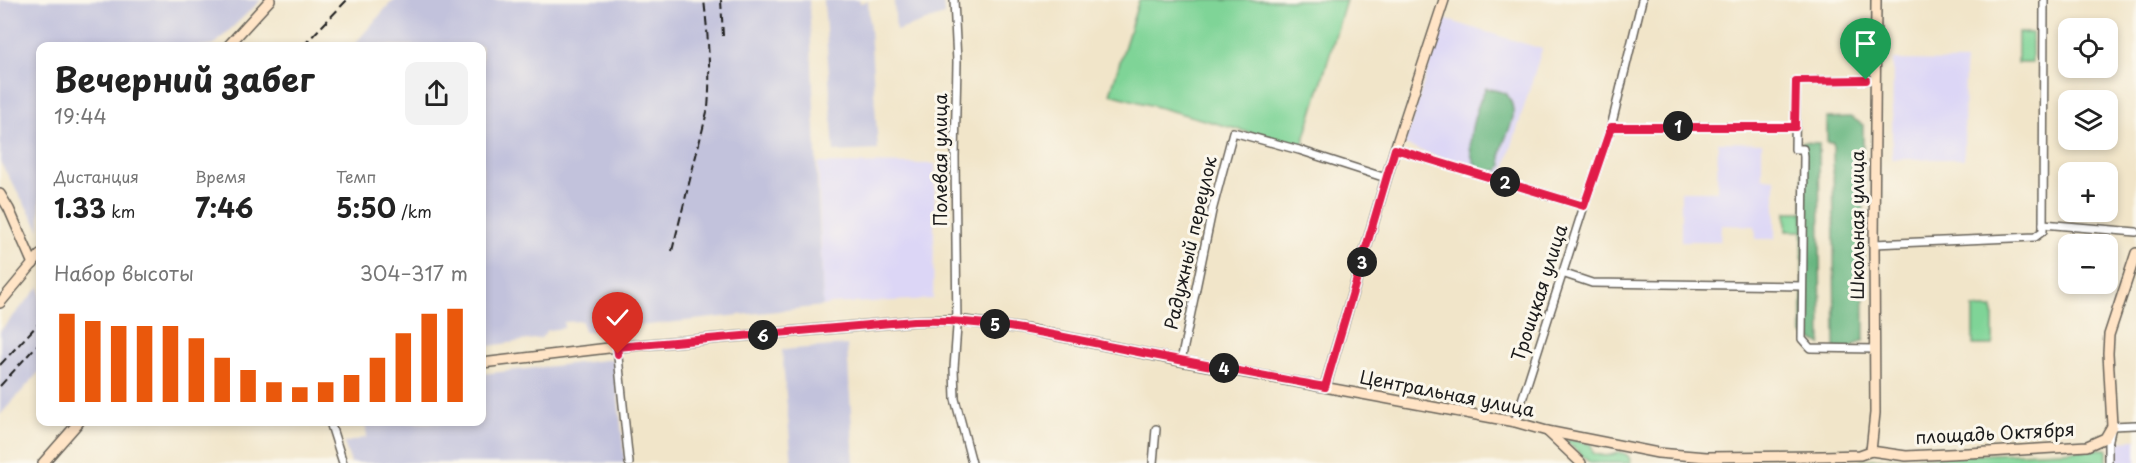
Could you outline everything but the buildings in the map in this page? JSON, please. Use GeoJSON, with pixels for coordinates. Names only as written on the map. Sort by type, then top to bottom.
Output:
{"type":"FeatureCollection","features":[{"type":"Feature","properties":{"kind":"main road"},"geometry":{"type":"LineString","coordinates":[[232,42],[270,0]]}},
{"type":"Feature","properties":{"kind":"main road"},"geometry":{"type":"LineString","coordinates":[[1325,387],[1386,178],[1444,0]]}},
{"type":"Feature","properties":{"kind":"main road","name":"Школьная улица"},"geometry":{"type":"LineString","coordinates":[[1871,451],[1875,413],[1876,0]]}},
{"type":"Feature","properties":{"kind":"main road"},"geometry":{"type":"LineString","coordinates":[[0,194],[12,215],[33,264]]}},
{"type":"Feature","properties":{"kind":"main road"},"geometry":{"type":"LineString","coordinates":[[2112,426],[2108,344],[2112,324],[2136,253]]}},
{"type":"Feature","properties":{"kind":"main road"},"geometry":{"type":"LineString","coordinates":[[0,303],[36,260]]}},
{"type":"Feature","properties":{"kind":"main road","name":"Центральная улица"},"geometry":{"type":"LineString","coordinates":[[486,363],[617,347],[914,321],[957,320],[1031,330],[1181,361],[1515,422],[1643,450],[1687,456],[1860,455],[1871,451]]}},
{"type":"Feature","properties":{"kind":"main road"},"geometry":{"type":"LineString","coordinates":[[43,463],[75,426]]}},
{"type":"Feature","properties":{"kind":"main road","name":"площадь Октября"},"geometry":{"type":"LineString","coordinates":[[1871,451],[1906,456],[2087,446],[2105,438],[2112,426]]}},
{"type":"Feature","properties":{"kind":"main road"},"geometry":{"type":"LineString","coordinates":[[1547,430],[1581,463]]}},
{"type":"Feature","properties":{"kind":"street","name":"Полевая улица"},"geometry":{"type":"LineString","coordinates":[[954,0],[957,62],[955,399],[972,463]]}},
{"type":"Feature","properties":{"kind":"street","name":"Троицкая улица"},"geometry":{"type":"LineString","coordinates":[[1515,422],[1611,127],[1642,0]]}},
{"type":"Feature","properties":{"kind":"street"},"geometry":{"type":"LineString","coordinates":[[1874,244],[2035,237],[2043,228],[2044,0]]}},
{"type":"Feature","properties":{"kind":"street"},"geometry":{"type":"LineString","coordinates":[[1875,80],[1796,81],[1795,127],[1795,149],[1803,149],[1804,156],[1802,334],[1805,345],[1820,349],[1875,349]]}},
{"type":"Feature","properties":{"kind":"street"},"geometry":{"type":"LineString","coordinates":[[1611,127],[1795,127]]}},
{"type":"Feature","properties":{"kind":"street","name":"Радужный переулок"},"geometry":{"type":"LineString","coordinates":[[1181,361],[1212,211],[1233,132],[1386,178]]}},
{"type":"Feature","properties":{"kind":"street"},"geometry":{"type":"LineString","coordinates":[[1395,149],[1584,206]]}},
{"type":"Feature","properties":{"kind":"street"},"geometry":{"type":"LineString","coordinates":[[2043,228],[2136,232]]}},
{"type":"Feature","properties":{"kind":"street"},"geometry":{"type":"LineString","coordinates":[[1562,273],[1592,283],[1802,286]]}},
{"type":"Feature","properties":{"kind":"street"},"geometry":{"type":"LineString","coordinates":[[617,347],[629,463]]}},
{"type":"Feature","properties":{"kind":"street"},"geometry":{"type":"LineString","coordinates":[[2108,463],[2108,444],[2112,426],[2136,425]]}},
{"type":"Feature","properties":{"kind":"street"},"geometry":{"type":"LineString","coordinates":[[331,426],[343,463]]}},
{"type":"Feature","properties":{"kind":"street"},"geometry":{"type":"LineString","coordinates":[[1153,463],[1156,429]]}},
{"type":"Feature","properties":{"kind":"shaded area"},"geometry":{"type":"Polygon","coordinates":[[[0,0],[261,0],[217,42],[36,42],[36,223],[0,162],[0,0]]]}},
{"type":"Feature","properties":{"kind":"shaded area"},"geometry":{"type":"Polygon","coordinates":[[[393,0],[809,0],[823,306],[584,332],[582,321],[564,322],[564,328],[548,330],[541,338],[486,346],[486,42],[356,42],[393,0]]]}},
{"type":"Feature","properties":{"kind":"shaded area"},"geometry":{"type":"Polygon","coordinates":[[[824,0],[859,0],[860,3],[868,1],[878,150],[834,152],[824,0]]]}},
{"type":"Feature","properties":{"kind":"shaded area"},"geometry":{"type":"Polygon","coordinates":[[[894,0],[943,0],[944,15],[896,31],[894,0]]]}},
{"type":"Feature","properties":{"kind":"shaded area"},"geometry":{"type":"Polygon","coordinates":[[[1444,19],[1542,49],[1502,178],[1404,145],[1444,19]]]}},
{"type":"Feature","properties":{"kind":"shaded area"},"geometry":{"type":"Polygon","coordinates":[[[1893,60],[1965,61],[1964,159],[1892,159],[1893,60]]]}},
{"type":"Feature","properties":{"kind":"shaded area"},"geometry":{"type":"Polygon","coordinates":[[[1718,142],[1762,143],[1762,178],[1775,179],[1775,239],[1756,239],[1755,226],[1721,225],[1720,241],[1681,241],[1681,191],[1717,191],[1718,142]]]}},
{"type":"Feature","properties":{"kind":"shaded area"},"geometry":{"type":"Polygon","coordinates":[[[818,163],[935,164],[933,299],[823,306],[818,163]]]}},
{"type":"Feature","properties":{"kind":"shaded area"},"geometry":{"type":"Polygon","coordinates":[[[36,290],[36,375],[0,415],[0,331],[36,290]]]}},
{"type":"Feature","properties":{"kind":"shaded area"},"geometry":{"type":"Polygon","coordinates":[[[847,345],[854,463],[792,463],[782,350],[847,345]]]}},
{"type":"Feature","properties":{"kind":"shaded area"},"geometry":{"type":"Polygon","coordinates":[[[614,359],[625,463],[351,463],[344,443],[367,437],[365,426],[486,426],[486,374],[614,359]]]}},
{"type":"Feature","properties":{"kind":"shaded area"},"geometry":{"type":"Polygon","coordinates":[[[2136,440],[2136,463],[2113,463],[2112,441],[2136,440]]]}},
{"type":"Feature","properties":{"kind":"green space"},"geometry":{"type":"Polygon","coordinates":[[[1139,0],[1346,0],[1302,147],[1110,94],[1139,0]]]}},
{"type":"Feature","properties":{"kind":"green space"},"geometry":{"type":"Polygon","coordinates":[[[2018,33],[2032,33],[2032,63],[2018,63],[2018,33]]]}},
{"type":"Feature","properties":{"kind":"green space"},"geometry":{"type":"Polygon","coordinates":[[[1486,88],[1506,93],[1512,103],[1512,121],[1503,146],[1502,165],[1499,170],[1484,170],[1475,164],[1471,154],[1472,126],[1486,88]]]}},
{"type":"Feature","properties":{"kind":"green space"},"geometry":{"type":"Polygon","coordinates":[[[1851,117],[1863,125],[1864,340],[1849,349],[1835,349],[1833,143],[1827,143],[1827,118],[1851,117]]]}},
{"type":"Feature","properties":{"kind":"green space"},"geometry":{"type":"Polygon","coordinates":[[[1801,142],[1819,143],[1821,345],[1802,334],[1803,149],[1801,142]]]}},
{"type":"Feature","properties":{"kind":"green space"},"geometry":{"type":"Polygon","coordinates":[[[1786,212],[1803,212],[1803,231],[1786,231],[1786,212]]]}},
{"type":"Feature","properties":{"kind":"green space"},"geometry":{"type":"Polygon","coordinates":[[[1973,308],[1993,308],[1993,345],[1973,345],[1973,308]]]}},
{"type":"Feature","properties":{"kind":"green space"},"geometry":{"type":"Polygon","coordinates":[[[1568,439],[1591,444],[1593,453],[1600,455],[1623,453],[1628,456],[1631,463],[1590,463],[1567,442],[1568,439]]]}},
{"type":"Feature","properties":{"kind":"green space"},"geometry":{"type":"Polygon","coordinates":[[[2107,449],[2107,463],[1861,463],[1861,460],[1878,459],[2107,449]]]}},
{"type":"Feature","properties":{"kind":"railway"},"geometry":{"type":"LineString","coordinates":[[307,42],[347,0]]}},
{"type":"Feature","properties":{"kind":"railway"},"geometry":{"type":"LineString","coordinates":[[672,251],[708,108],[709,54],[704,0]]}},
{"type":"Feature","properties":{"kind":"railway"},"geometry":{"type":"LineString","coordinates":[[721,0],[723,36]]}},
{"type":"Feature","properties":{"kind":"railway"},"geometry":{"type":"LineString","coordinates":[[0,365],[36,326]]}},
{"type":"Feature","properties":{"kind":"railway"},"geometry":{"type":"LineString","coordinates":[[0,386],[36,346]]}},
{"type":"Feature","properties":{"kind":"route"},"geometry":{"type":"LineString","coordinates":[[618,354],[617,347],[914,321],[957,320],[1031,330],[1181,361],[1325,387],[1395,149],[1584,206],[1611,127],[1795,127],[1796,81],[1866,80]]}}]}
